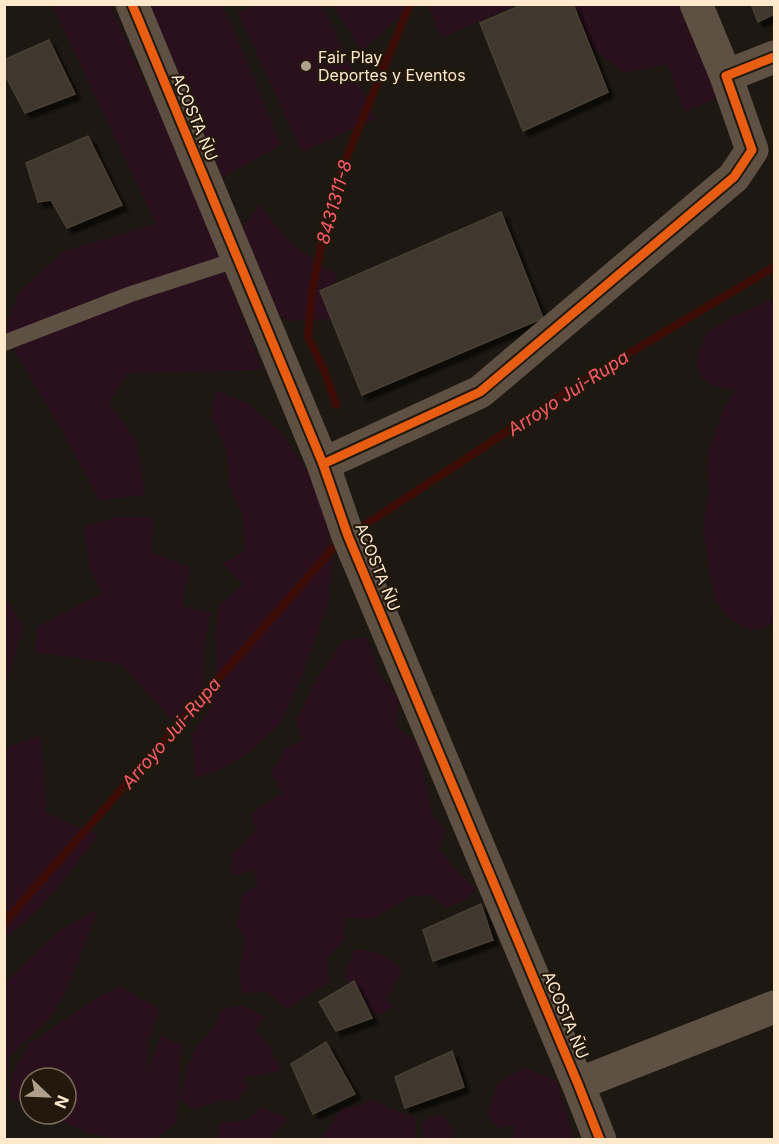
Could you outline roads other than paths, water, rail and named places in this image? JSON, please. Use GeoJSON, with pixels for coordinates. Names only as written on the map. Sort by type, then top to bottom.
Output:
{"type":"FeatureCollection","features":[{"type":"Feature","properties":{"kind":"street","name":"ACOSTA ÑU"},"geometry":{"type":"LineString","coordinates":[[132,4],[239,259],[322,464],[352,547],[600,1140]]}},
{"type":"Feature","properties":{"kind":"street"},"geometry":{"type":"LineString","coordinates":[[322,464],[480,392],[734,177],[753,150],[696,4]]}},
{"type":"Feature","properties":{"kind":"street"},"geometry":{"type":"LineString","coordinates":[[726,76],[774,57]]}},
{"type":"Feature","properties":{"kind":"street"},"geometry":{"type":"LineString","coordinates":[[578,1084],[774,1007]]}},
{"type":"Feature","properties":{"kind":"lane"},"geometry":{"type":"LineString","coordinates":[[4,343],[132,294],[239,259]]}},
{"type":"Feature","properties":{"kind":"waterway","name":"8431311-8"},"geometry":{"type":"LineString","coordinates":[[336,405],[324,370],[308,337],[312,292],[321,246],[345,161],[410,4]]}},
{"type":"Feature","properties":{"kind":"waterway","name":"Arroyo Jui-Rupa"},"geometry":{"type":"LineString","coordinates":[[365,525],[596,373],[774,267]]}},
{"type":"Feature","properties":{"kind":"waterway","name":"Arroyo Jui-Rupa"},"geometry":{"type":"LineString","coordinates":[[4,923],[337,544]]}},
{"type":"Feature","properties":{"kind":"place","name":"Fair Play Deportes y Eventos"},"geometry":{"type":"Point","coordinates":[306,66]}}]}
